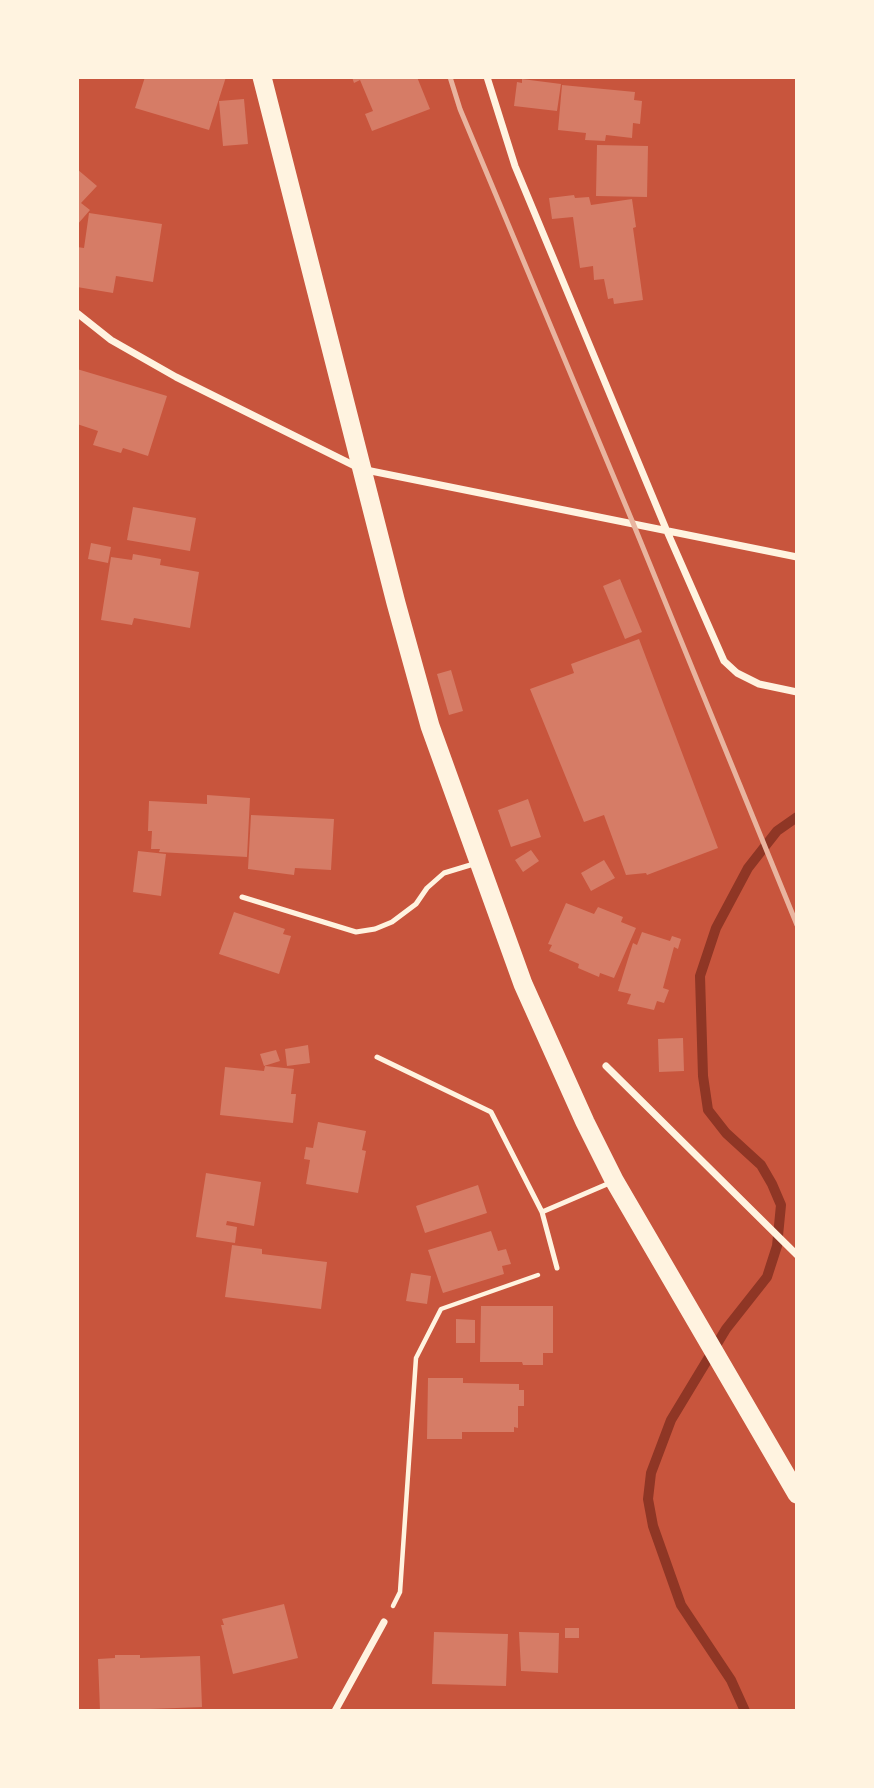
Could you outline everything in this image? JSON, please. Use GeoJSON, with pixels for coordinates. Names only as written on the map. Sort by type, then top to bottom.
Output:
{"type":"FeatureCollection","features":[{"type":"Feature","properties":{"kind":"highway"},"geometry":{"type":"LineString","coordinates":[[261,77],[430,726],[523,984],[614,1180],[797,1494]]}},
{"type":"Feature","properties":{"kind":"street"},"geometry":{"type":"LineString","coordinates":[[487,77],[515,166],[724,661],[737,673],[759,684],[797,692]]}},
{"type":"Feature","properties":{"kind":"street"},"geometry":{"type":"LineString","coordinates":[[77,313],[111,341],[362,469],[797,557]]}},
{"type":"Feature","properties":{"kind":"street"},"geometry":{"type":"LineString","coordinates":[[606,1066],[797,1255]]}},
{"type":"Feature","properties":{"kind":"street"},"geometry":{"type":"LineString","coordinates":[[335,1711],[384,1622]]}},
{"type":"Feature","properties":{"kind":"lane"},"geometry":{"type":"LineString","coordinates":[[242,897],[356,932],[375,929],[392,922],[416,904],[427,888],[444,873],[479,862]]}},
{"type":"Feature","properties":{"kind":"lane"},"geometry":{"type":"LineString","coordinates":[[377,1057],[491,1112],[542,1212],[557,1268]]}},
{"type":"Feature","properties":{"kind":"lane"},"geometry":{"type":"LineString","coordinates":[[542,1212],[614,1180]]}},
{"type":"Feature","properties":{"kind":"path"},"geometry":{"type":"LineString","coordinates":[[384,1622],[400,1592],[416,1358],[441,1310],[557,1268]]}},
{"type":"Feature","properties":{"kind":"building"},"geometry":{"type":"Polygon","coordinates":[[[145,77],[226,77],[209,130],[135,108],[145,77]]]}},
{"type":"Feature","properties":{"kind":"building"},"geometry":{"type":"Polygon","coordinates":[[[352,77],[417,77],[430,109],[372,131],[365,114],[373,111],[360,80],[354,83],[352,77]]]}},
{"type":"Feature","properties":{"kind":"building"},"geometry":{"type":"Polygon","coordinates":[[[522,79],[561,84],[557,111],[514,106],[517,82],[522,83],[522,79]]]}},
{"type":"Feature","properties":{"kind":"building"},"geometry":{"type":"Polygon","coordinates":[[[562,85],[635,92],[634,100],[642,101],[640,124],[633,123],[632,138],[606,135],[605,141],[585,140],[586,133],[558,130],[562,85]]]}},
{"type":"Feature","properties":{"kind":"building"},"geometry":{"type":"Polygon","coordinates":[[[244,99],[248,144],[223,146],[219,101],[244,99]]]}},
{"type":"Feature","properties":{"kind":"building"},"geometry":{"type":"Polygon","coordinates":[[[597,145],[648,146],[647,197],[596,196],[597,145]]]}},
{"type":"Feature","properties":{"kind":"building"},"geometry":{"type":"Polygon","coordinates":[[[77,169],[97,186],[81,203],[90,210],[77,225],[77,169]]]}},
{"type":"Feature","properties":{"kind":"building"},"geometry":{"type":"Polygon","coordinates":[[[574,195],[575,198],[589,197],[591,205],[632,199],[636,227],[633,228],[643,300],[614,304],[613,298],[608,299],[604,279],[594,280],[593,266],[580,268],[573,217],[552,219],[549,198],[574,195]]]}},
{"type":"Feature","properties":{"kind":"building"},"geometry":{"type":"Polygon","coordinates":[[[89,213],[162,224],[153,282],[116,276],[113,293],[77,287],[77,247],[84,248],[89,213]]]}},
{"type":"Feature","properties":{"kind":"building"},"geometry":{"type":"Polygon","coordinates":[[[77,369],[167,396],[148,456],[123,448],[121,453],[93,445],[98,431],[77,424],[77,369]]]}},
{"type":"Feature","properties":{"kind":"building"},"geometry":{"type":"Polygon","coordinates":[[[133,507],[196,518],[190,551],[127,540],[133,507]]]}},
{"type":"Feature","properties":{"kind":"building"},"geometry":{"type":"Polygon","coordinates":[[[91,543],[111,547],[108,563],[88,559],[91,543]]]}},
{"type":"Feature","properties":{"kind":"building"},"geometry":{"type":"Polygon","coordinates":[[[133,554],[161,559],[160,565],[199,572],[190,628],[134,618],[132,625],[101,620],[111,557],[132,560],[133,554]]]}},
{"type":"Feature","properties":{"kind":"building"},"geometry":{"type":"Polygon","coordinates":[[[620,579],[642,632],[625,639],[603,586],[620,579]]]}},
{"type":"Feature","properties":{"kind":"building"},"geometry":{"type":"Polygon","coordinates":[[[639,639],[718,848],[647,875],[626,875],[604,815],[584,822],[530,689],[574,673],[571,664],[639,639]]]}},
{"type":"Feature","properties":{"kind":"building"},"geometry":{"type":"Polygon","coordinates":[[[451,670],[463,711],[449,715],[437,674],[451,670]]]}},
{"type":"Feature","properties":{"kind":"building"},"geometry":{"type":"Polygon","coordinates":[[[207,795],[250,798],[247,857],[159,852],[160,849],[151,849],[152,831],[148,831],[149,801],[207,804],[207,795]]]}},
{"type":"Feature","properties":{"kind":"building"},"geometry":{"type":"Polygon","coordinates":[[[528,799],[541,837],[511,847],[498,810],[528,799]]]}},
{"type":"Feature","properties":{"kind":"building"},"geometry":{"type":"Polygon","coordinates":[[[251,815],[334,819],[331,870],[295,868],[294,875],[248,869],[251,815]]]}},
{"type":"Feature","properties":{"kind":"building"},"geometry":{"type":"Polygon","coordinates":[[[531,850],[539,861],[523,872],[515,860],[531,850]]]}},
{"type":"Feature","properties":{"kind":"building"},"geometry":{"type":"Polygon","coordinates":[[[138,851],[166,854],[161,896],[133,892],[138,851]]]}},
{"type":"Feature","properties":{"kind":"building"},"geometry":{"type":"Polygon","coordinates":[[[604,860],[615,878],[591,891],[581,873],[604,860]]]}},
{"type":"Feature","properties":{"kind":"building"},"geometry":{"type":"Polygon","coordinates":[[[566,903],[594,914],[598,907],[623,917],[621,922],[636,928],[614,978],[600,973],[599,977],[578,968],[579,964],[549,951],[552,945],[548,944],[566,903]]]}},
{"type":"Feature","properties":{"kind":"building"},"geometry":{"type":"Polygon","coordinates":[[[234,912],[285,929],[283,934],[291,936],[279,974],[219,954],[234,912]]]}},
{"type":"Feature","properties":{"kind":"building"},"geometry":{"type":"Polygon","coordinates":[[[642,932],[670,941],[672,936],[681,939],[678,949],[674,947],[663,988],[669,990],[664,1003],[657,1001],[654,1010],[627,1004],[631,994],[618,991],[633,943],[637,945],[642,932]]]}},
{"type":"Feature","properties":{"kind":"building"},"geometry":{"type":"Polygon","coordinates":[[[683,1038],[684,1071],[659,1072],[658,1039],[683,1038]]]}},
{"type":"Feature","properties":{"kind":"building"},"geometry":{"type":"Polygon","coordinates":[[[308,1045],[310,1063],[287,1066],[285,1049],[308,1045]]]}},
{"type":"Feature","properties":{"kind":"building"},"geometry":{"type":"Polygon","coordinates":[[[276,1050],[280,1061],[264,1066],[260,1054],[276,1050]]]}},
{"type":"Feature","properties":{"kind":"building"},"geometry":{"type":"Polygon","coordinates":[[[265,1066],[294,1069],[291,1094],[296,1094],[293,1123],[220,1115],[225,1067],[264,1071],[265,1066]]]}},
{"type":"Feature","properties":{"kind":"building"},"geometry":{"type":"Polygon","coordinates":[[[318,1122],[366,1131],[362,1150],[366,1151],[358,1193],[306,1184],[310,1160],[304,1159],[306,1147],[313,1148],[318,1122]]]}},
{"type":"Feature","properties":{"kind":"building"},"geometry":{"type":"Polygon","coordinates":[[[206,1173],[261,1182],[254,1226],[227,1221],[226,1225],[237,1227],[235,1243],[196,1237],[206,1173]]]}},
{"type":"Feature","properties":{"kind":"building"},"geometry":{"type":"Polygon","coordinates":[[[478,1185],[487,1213],[425,1233],[416,1206],[478,1185]]]}},
{"type":"Feature","properties":{"kind":"building"},"geometry":{"type":"Polygon","coordinates":[[[491,1231],[498,1251],[506,1249],[511,1264],[502,1266],[504,1274],[443,1293],[428,1250],[491,1231]]]}},
{"type":"Feature","properties":{"kind":"building"},"geometry":{"type":"Polygon","coordinates":[[[232,1245],[262,1249],[262,1254],[327,1262],[321,1309],[225,1297],[232,1245]]]}},
{"type":"Feature","properties":{"kind":"building"},"geometry":{"type":"Polygon","coordinates":[[[411,1273],[431,1276],[427,1304],[406,1301],[411,1273]]]}},
{"type":"Feature","properties":{"kind":"building"},"geometry":{"type":"Polygon","coordinates":[[[481,1306],[553,1306],[553,1353],[543,1353],[543,1365],[480,1362],[481,1306]]]}},
{"type":"Feature","properties":{"kind":"building"},"geometry":{"type":"Polygon","coordinates":[[[456,1319],[475,1320],[475,1343],[456,1343],[456,1319]]]}},
{"type":"Feature","properties":{"kind":"building"},"geometry":{"type":"Polygon","coordinates":[[[428,1378],[463,1378],[463,1383],[519,1384],[519,1390],[524,1390],[524,1406],[518,1406],[518,1428],[514,1427],[514,1432],[462,1432],[462,1439],[427,1439],[428,1378]]]}},
{"type":"Feature","properties":{"kind":"building"},"geometry":{"type":"Polygon","coordinates":[[[284,1604],[298,1658],[233,1674],[221,1625],[224,1625],[222,1619],[284,1604]]]}},
{"type":"Feature","properties":{"kind":"building"},"geometry":{"type":"Polygon","coordinates":[[[565,1628],[579,1628],[579,1638],[565,1638],[565,1628]]]}},
{"type":"Feature","properties":{"kind":"building"},"geometry":{"type":"Polygon","coordinates":[[[434,1632],[508,1634],[506,1686],[432,1684],[434,1632]]]}},
{"type":"Feature","properties":{"kind":"building"},"geometry":{"type":"Polygon","coordinates":[[[519,1632],[559,1633],[558,1673],[521,1671],[519,1632]]]}},
{"type":"Feature","properties":{"kind":"building"},"geometry":{"type":"Polygon","coordinates":[[[115,1655],[140,1655],[140,1658],[200,1656],[202,1707],[100,1711],[98,1659],[115,1658],[115,1655]]]}},
{"type":"Feature","properties":{"kind":"waterway"},"geometry":{"type":"LineString","coordinates":[[745,1711],[731,1680],[681,1605],[653,1526],[648,1499],[651,1473],[671,1420],[726,1329],[767,1277],[777,1246],[781,1205],[772,1184],[761,1165],[726,1133],[708,1110],[703,1076],[700,976],[716,928],[748,868],[777,831],[797,817]]}},
{"type":"Feature","properties":{"kind":"railway"},"geometry":{"type":"LineString","coordinates":[[450,77],[460,109],[797,925]]}}]}
